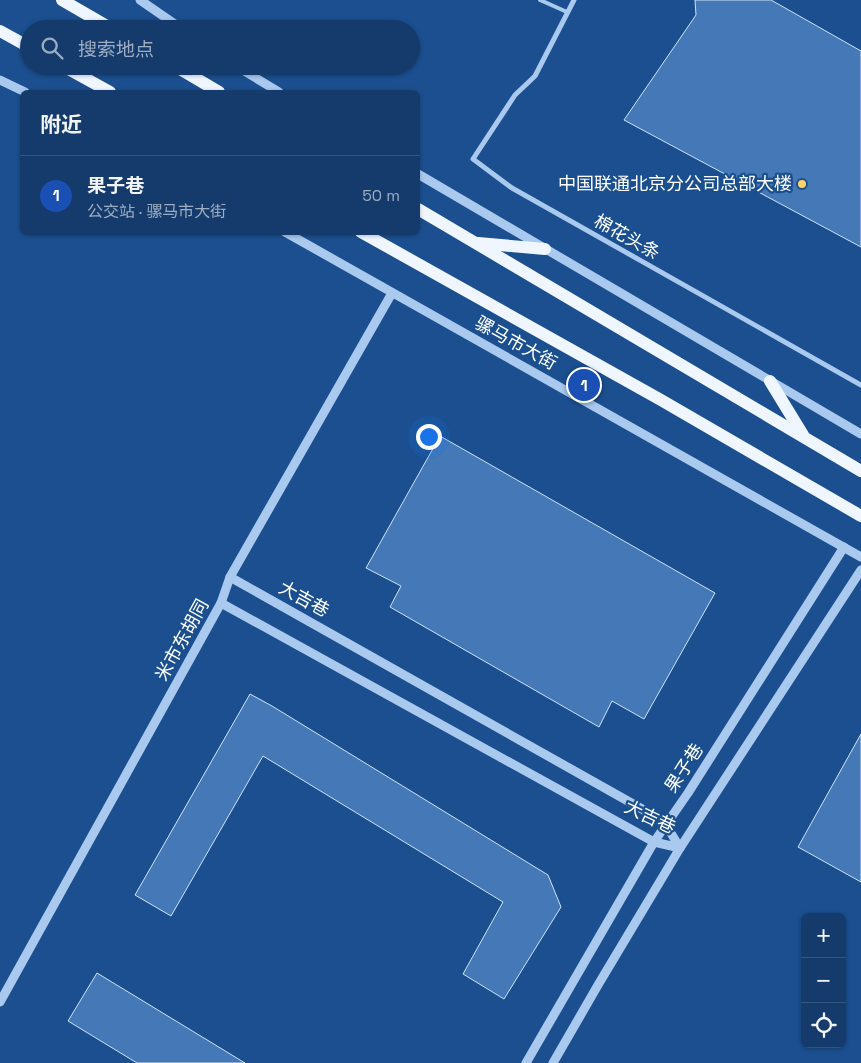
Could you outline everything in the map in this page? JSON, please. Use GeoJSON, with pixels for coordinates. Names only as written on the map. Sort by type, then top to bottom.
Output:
{"type":"FeatureCollection","features":[{"type":"Feature","properties":{"kind":"main road"},"geometry":{"type":"LineString","coordinates":[[62,0],[97,20]]}},
{"type":"Feature","properties":{"kind":"main road"},"geometry":{"type":"LineString","coordinates":[[79,0],[84,12]]}},
{"type":"Feature","properties":{"kind":"main road"},"geometry":{"type":"LineString","coordinates":[[0,31],[20,42]]}},
{"type":"Feature","properties":{"kind":"main road"},"geometry":{"type":"LineString","coordinates":[[79,75],[106,90]]}},
{"type":"Feature","properties":{"kind":"main road"},"geometry":{"type":"LineString","coordinates":[[191,75],[217,90]]}},
{"type":"Feature","properties":{"kind":"main road"},"geometry":{"type":"LineString","coordinates":[[420,210],[861,471]]}},
{"type":"Feature","properties":{"kind":"main road","name":"骡马市大街"},"geometry":{"type":"LineString","coordinates":[[366,235],[653,396],[861,516]]}},
{"type":"Feature","properties":{"kind":"main road"},"geometry":{"type":"LineString","coordinates":[[473,242],[545,249]]}},
{"type":"Feature","properties":{"kind":"main road"},"geometry":{"type":"LineString","coordinates":[[770,381],[804,437]]}},
{"type":"Feature","properties":{"kind":"street"},"geometry":{"type":"LineString","coordinates":[[140,0],[169,20]]}},
{"type":"Feature","properties":{"kind":"street"},"geometry":{"type":"LineString","coordinates":[[567,12],[574,0]]}},
{"type":"Feature","properties":{"kind":"street","name":"棉花头条"},"geometry":{"type":"LineString","coordinates":[[567,12],[535,76],[515,95],[474,159],[512,188],[861,385]]}},
{"type":"Feature","properties":{"kind":"street"},"geometry":{"type":"LineString","coordinates":[[251,75],[276,90]]}},
{"type":"Feature","properties":{"kind":"street"},"geometry":{"type":"LineString","coordinates":[[0,80],[21,90]]}},
{"type":"Feature","properties":{"kind":"street"},"geometry":{"type":"LineString","coordinates":[[420,175],[861,434]]}},
{"type":"Feature","properties":{"kind":"street","name":"骡马市大街"},"geometry":{"type":"LineString","coordinates":[[290,235],[861,557]]}},
{"type":"Feature","properties":{"kind":"street","name":"米市东胡同"},"geometry":{"type":"LineString","coordinates":[[0,1002],[222,603],[230,577],[392,293]]}},
{"type":"Feature","properties":{"kind":"street","name":"果子巷"},"geometry":{"type":"LineString","coordinates":[[526,1063],[654,842],[688,793],[844,546]]}},
{"type":"Feature","properties":{"kind":"street"},"geometry":{"type":"LineString","coordinates":[[553,1063],[680,848],[861,570]]}},
{"type":"Feature","properties":{"kind":"street","name":"大吉巷"},"geometry":{"type":"LineString","coordinates":[[230,577],[642,809],[666,824],[680,848]]}},
{"type":"Feature","properties":{"kind":"street","name":"大吉巷"},"geometry":{"type":"LineString","coordinates":[[222,603],[654,842],[680,848]]}},
{"type":"Feature","properties":{"kind":"lane"},"geometry":{"type":"LineString","coordinates":[[540,0],[567,12]]}},
{"type":"Feature","properties":{"kind":"building","name":"中国联通北京分公司总部大楼"},"geometry":{"type":"Polygon","coordinates":[[[695,0],[771,0],[861,51],[861,247],[624,120],[696,15],[695,0]]]}},
{"type":"Feature","properties":{"kind":"building"},"geometry":{"type":"Polygon","coordinates":[[[440,436],[715,593],[644,719],[612,701],[599,727],[390,607],[401,586],[366,568],[440,436]]]}},
{"type":"Feature","properties":{"kind":"building"},"geometry":{"type":"Polygon","coordinates":[[[250,694],[548,875],[561,907],[504,999],[463,974],[503,902],[263,756],[171,916],[135,895],[250,694]]]}},
{"type":"Feature","properties":{"kind":"building"},"geometry":{"type":"Polygon","coordinates":[[[861,734],[861,882],[798,847],[861,734]]]}},
{"type":"Feature","properties":{"kind":"building"},"geometry":{"type":"Polygon","coordinates":[[[97,973],[245,1063],[137,1063],[68,1021],[97,973]]]}},
{"type":"Feature","properties":{"kind":"place","name":"中国联通北京分公司总部大楼"},"geometry":{"type":"Point","coordinates":[802,184]}},
{"type":"Feature","properties":{"kind":"place","name":"果子巷"},"geometry":{"type":"Point","coordinates":[584,385]}}]}
